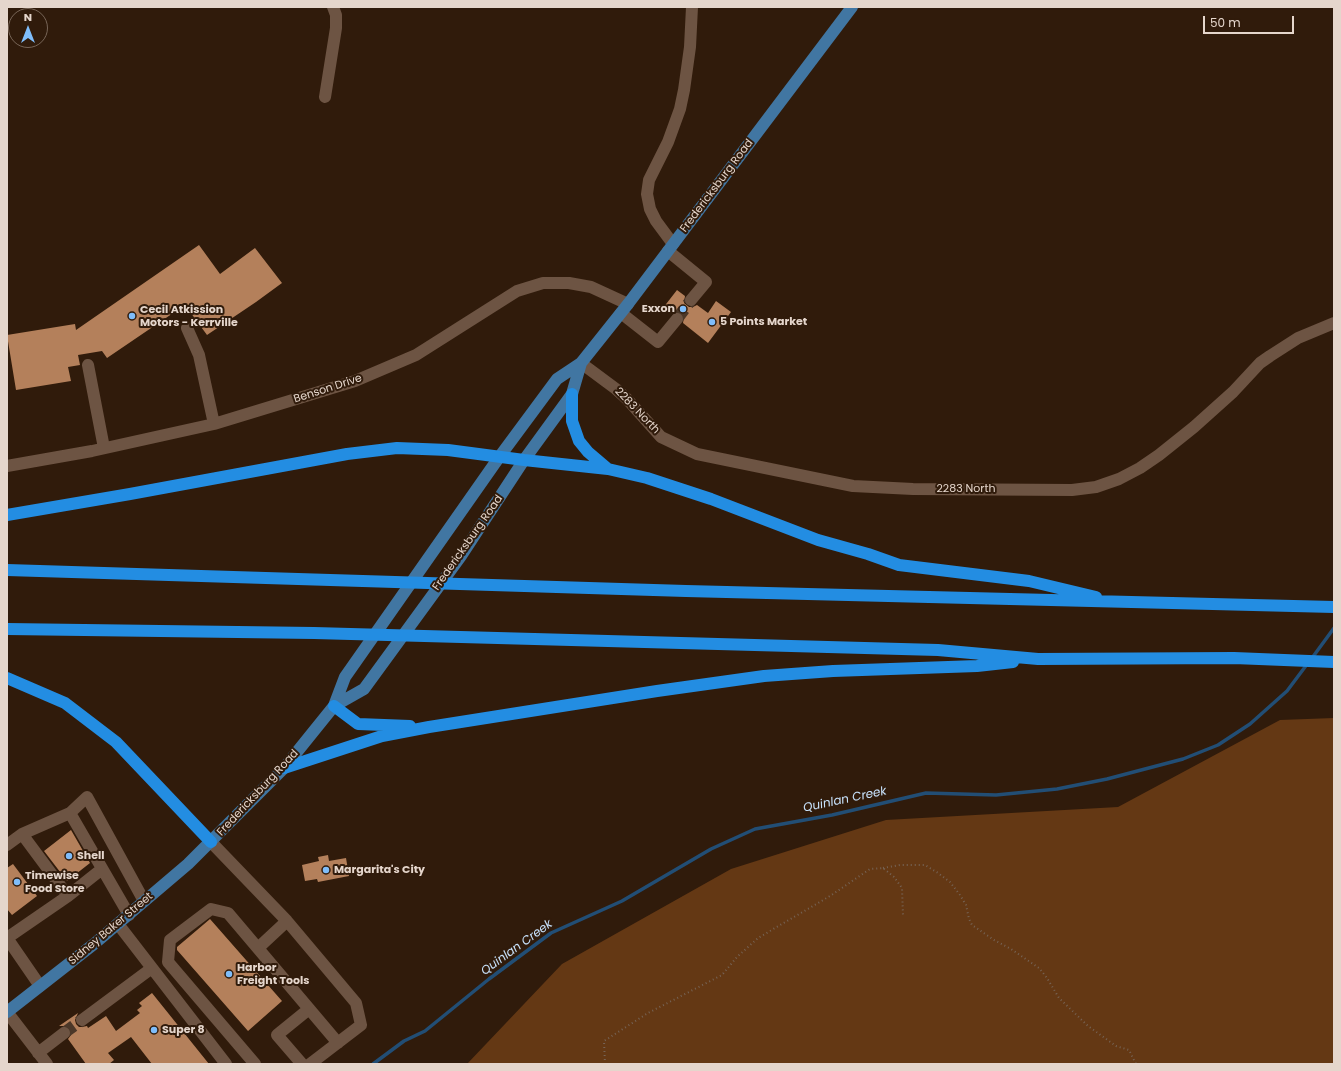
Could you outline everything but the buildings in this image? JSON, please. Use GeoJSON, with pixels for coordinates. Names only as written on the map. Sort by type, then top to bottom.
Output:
{"type":"FeatureCollection","features":[{"type":"Feature","properties":{"kind":"highway"},"geometry":{"type":"LineString","coordinates":[[572,394],[572,421],[579,441],[588,452],[608,469]]}},
{"type":"Feature","properties":{"kind":"highway"},"geometry":{"type":"LineString","coordinates":[[7,515],[376,450],[421,448],[448,450],[608,469],[647,478],[712,499],[818,540],[868,554],[899,565],[1029,581],[1120,603]]}},
{"type":"Feature","properties":{"kind":"highway"},"geometry":{"type":"LineString","coordinates":[[7,570],[1120,603],[1334,607]]}},
{"type":"Feature","properties":{"kind":"highway"},"geometry":{"type":"LineString","coordinates":[[7,629],[314,633],[930,650],[1038,659],[1234,658],[1334,662]]}},
{"type":"Feature","properties":{"kind":"highway"},"geometry":{"type":"LineString","coordinates":[[284,768],[382,736],[429,727],[656,691],[764,676],[832,671],[977,666],[1038,659]]}},
{"type":"Feature","properties":{"kind":"highway"},"geometry":{"type":"LineString","coordinates":[[7,678],[65,703],[116,742],[211,842]]}},
{"type":"Feature","properties":{"kind":"highway"},"geometry":{"type":"LineString","coordinates":[[334,706],[358,724],[429,727]]}},
{"type":"Feature","properties":{"kind":"main road","name":"Fredericksburg Road"},"geometry":{"type":"LineString","coordinates":[[211,842],[284,768],[334,706],[345,677],[500,456],[557,379],[581,363],[624,309],[852,7]]}},
{"type":"Feature","properties":{"kind":"main road","name":"Fredericksburg Road"},"geometry":{"type":"LineString","coordinates":[[334,706],[364,689],[461,556],[524,460],[572,394],[581,363]]}},
{"type":"Feature","properties":{"kind":"main road","name":"Sidney Baker Street"},"geometry":{"type":"LineString","coordinates":[[7,1012],[118,924],[188,864],[211,842]]}},
{"type":"Feature","properties":{"kind":"street"},"geometry":{"type":"LineString","coordinates":[[325,97],[336,28],[336,15],[333,7]]}},
{"type":"Feature","properties":{"kind":"street"},"geometry":{"type":"LineString","coordinates":[[691,300],[706,282],[670,248],[650,209],[647,194],[649,180],[674,126],[684,90],[690,47],[692,7]]}},
{"type":"Feature","properties":{"kind":"street","name":"Benson Drive"},"geometry":{"type":"LineString","coordinates":[[7,466],[104,448],[214,424],[355,381],[386,368],[428,347],[517,291],[543,283],[569,283],[591,287],[624,309],[658,342],[676,319]]}},
{"type":"Feature","properties":{"kind":"street","name":"2283 North"},"geometry":{"type":"LineString","coordinates":[[581,363],[627,399],[661,437],[697,454],[853,486],[913,489],[1072,490],[1096,488],[1119,479],[1140,468],[1194,427],[1270,356],[1298,338],[1334,323]]}},
{"type":"Feature","properties":{"kind":"street"},"geometry":{"type":"LineString","coordinates":[[187,328],[200,355],[214,424]]}},
{"type":"Feature","properties":{"kind":"street"},"geometry":{"type":"LineString","coordinates":[[88,365],[104,448]]}},
{"type":"Feature","properties":{"kind":"street"},"geometry":{"type":"LineString","coordinates":[[7,845],[22,834],[70,813],[87,797],[144,902]]}},
{"type":"Feature","properties":{"kind":"street"},"geometry":{"type":"LineString","coordinates":[[70,813],[128,915]]}},
{"type":"Feature","properties":{"kind":"street"},"geometry":{"type":"LineString","coordinates":[[22,834],[68,896]]}},
{"type":"Feature","properties":{"kind":"street"},"geometry":{"type":"LineString","coordinates":[[211,842],[287,921],[356,1003],[361,1026],[310,1064]]}},
{"type":"Feature","properties":{"kind":"street"},"geometry":{"type":"LineString","coordinates":[[40,986],[7,938],[68,896],[102,869]]}},
{"type":"Feature","properties":{"kind":"street"},"geometry":{"type":"LineString","coordinates":[[255,1064],[168,962],[170,940],[211,909],[228,913],[338,1043]]}},
{"type":"Feature","properties":{"kind":"street"},"geometry":{"type":"LineString","coordinates":[[258,948],[287,921]]}},
{"type":"Feature","properties":{"kind":"street"},"geometry":{"type":"LineString","coordinates":[[118,924],[226,1064]]}},
{"type":"Feature","properties":{"kind":"street"},"geometry":{"type":"LineString","coordinates":[[82,1020],[152,968]]}},
{"type":"Feature","properties":{"kind":"street"},"geometry":{"type":"LineString","coordinates":[[302,1064],[278,1034],[309,1009]]}},
{"type":"Feature","properties":{"kind":"street"},"geometry":{"type":"LineString","coordinates":[[7,1012],[47,1064]]}},
{"type":"Feature","properties":{"kind":"street"},"geometry":{"type":"LineString","coordinates":[[38,1053],[64,1033]]}},
{"type":"Feature","properties":{"kind":"path"},"geometry":{"type":"LineString","coordinates":[[605,1064],[604,1041],[648,1013],[722,975],[737,957],[758,938],[830,896],[870,869],[900,865],[925,865],[950,882],[966,905],[972,925],[1039,968],[1059,998],[1088,1026],[1116,1046],[1129,1050],[1136,1064]]}},
{"type":"Feature","properties":{"kind":"path"},"geometry":{"type":"LineString","coordinates":[[883,868],[894,877],[902,888],[903,916]]}},
{"type":"Feature","properties":{"kind":"shaded area"},"geometry":{"type":"Polygon","coordinates":[[[1334,718],[1334,1064],[467,1064],[562,964],[731,869],[886,820],[1118,807],[1280,720],[1334,718]]]}},
{"type":"Feature","properties":{"kind":"waterway","name":"Quinlan Creek"},"geometry":{"type":"LineString","coordinates":[[1312,658],[1334,628]]}},
{"type":"Feature","properties":{"kind":"waterway","name":"Quinlan Creek"},"geometry":{"type":"LineString","coordinates":[[373,1064],[404,1041],[425,1031],[489,979],[551,933],[622,901],[711,849],[755,829],[832,815],[926,793],[996,795],[1057,789],[1107,779],[1183,759],[1218,745],[1250,724],[1287,691],[1308,663]]}},
{"type":"Feature","properties":{"kind":"tunnel"},"geometry":{"type":"LineString","coordinates":[[677,319],[691,300]]}},
{"type":"Feature","properties":{"kind":"tunnel"},"geometry":{"type":"LineString","coordinates":[[64,1033],[82,1020]]}},
{"type":"Feature","properties":{"kind":"place","name":"Exxon"},"geometry":{"type":"Point","coordinates":[683,309]}},
{"type":"Feature","properties":{"kind":"place","name":"Cecil Atkission Motors - Kerrville"},"geometry":{"type":"Point","coordinates":[132,316]}},
{"type":"Feature","properties":{"kind":"place","name":"5 Points Market"},"geometry":{"type":"Point","coordinates":[712,322]}},
{"type":"Feature","properties":{"kind":"place","name":"Shell"},"geometry":{"type":"Point","coordinates":[69,856]}},
{"type":"Feature","properties":{"kind":"place","name":"Margarita's City"},"geometry":{"type":"Point","coordinates":[326,870]}},
{"type":"Feature","properties":{"kind":"place","name":"Timewise Food Store"},"geometry":{"type":"Point","coordinates":[17,882]}},
{"type":"Feature","properties":{"kind":"place","name":"Harbor Freight Tools"},"geometry":{"type":"Point","coordinates":[229,974]}},
{"type":"Feature","properties":{"kind":"place","name":"Super 8"},"geometry":{"type":"Point","coordinates":[154,1030]}}]}
